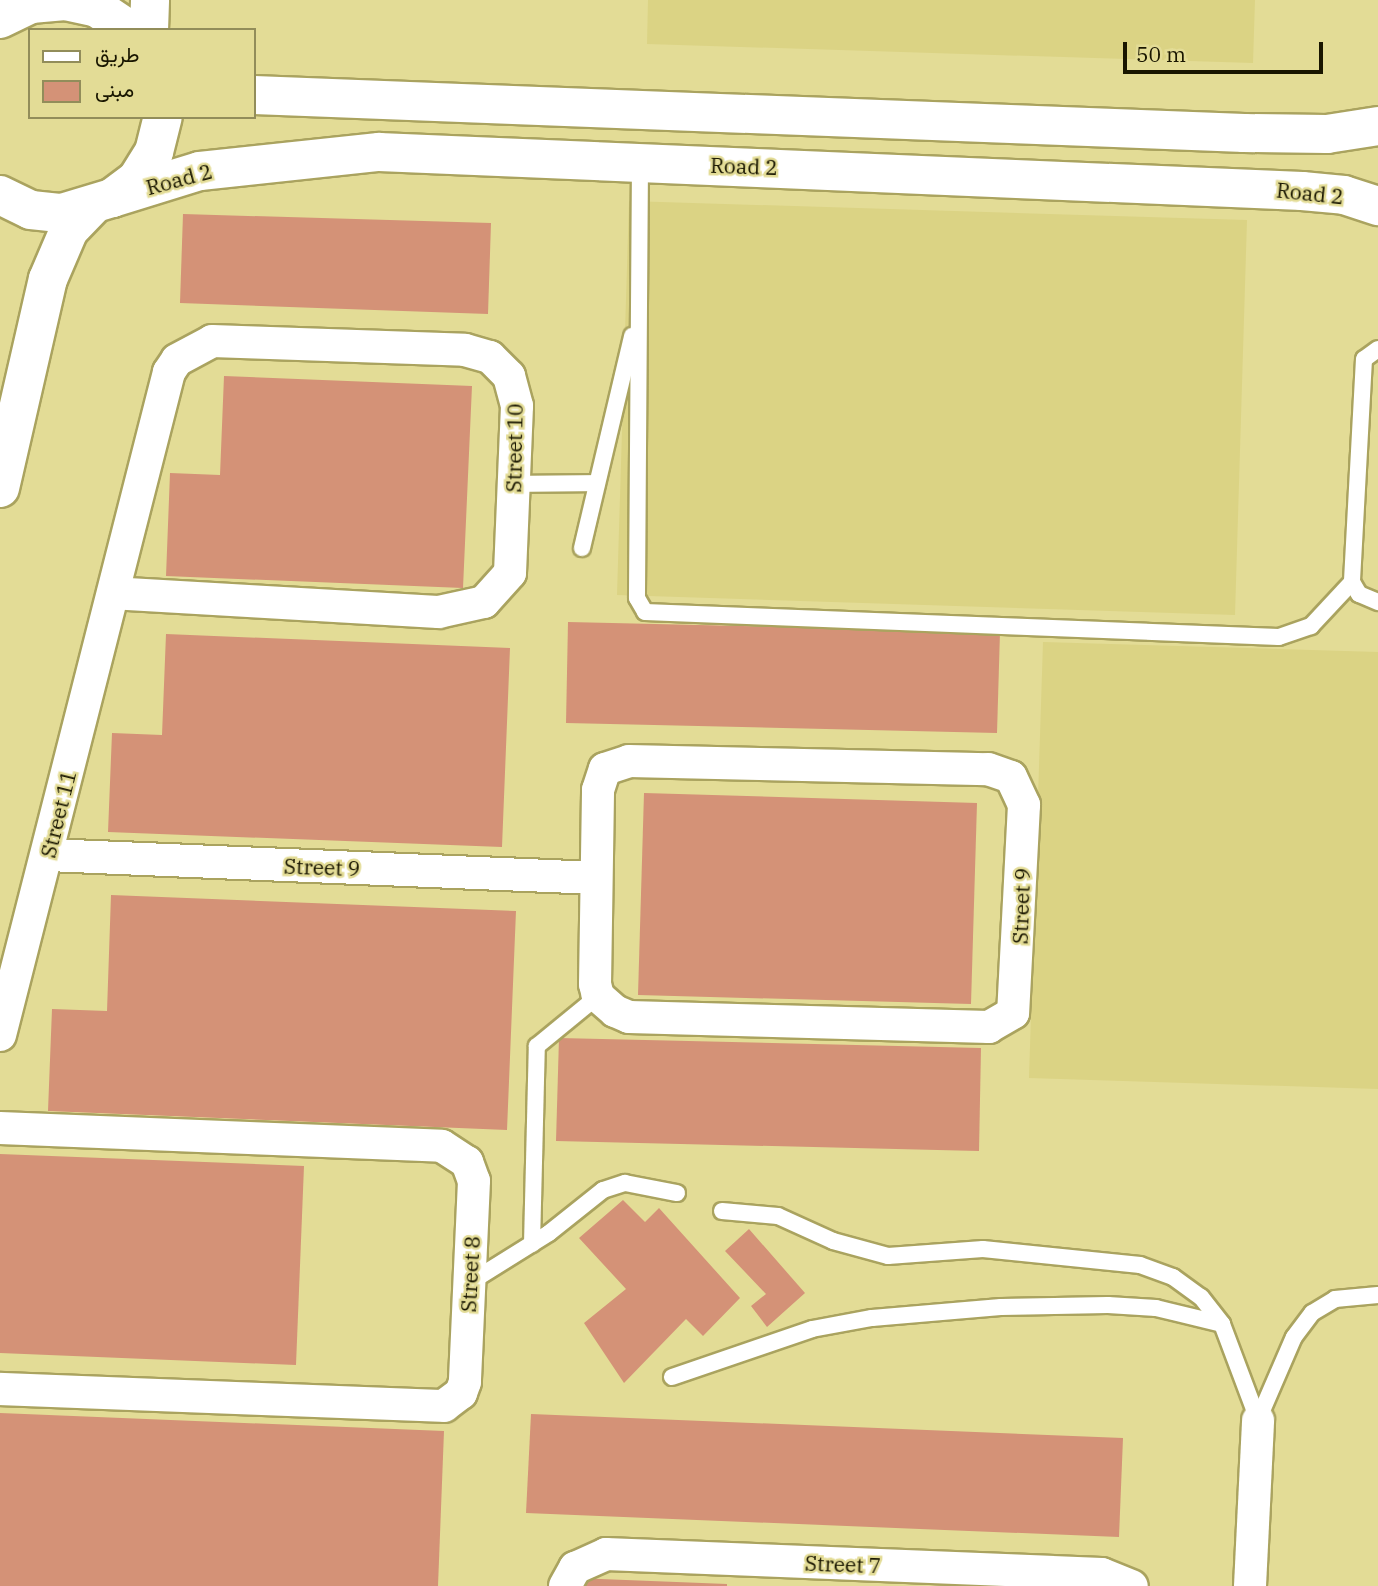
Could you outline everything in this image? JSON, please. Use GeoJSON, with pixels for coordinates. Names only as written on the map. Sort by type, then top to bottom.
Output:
{"type":"FeatureCollection","features":[{"type":"Feature","properties":{"kind":"street"},"geometry":{"type":"LineString","coordinates":[[149,28],[150,0]]}},
{"type":"Feature","properties":{"kind":"street"},"geometry":{"type":"LineString","coordinates":[[22,8],[65,1],[97,8],[127,28]]}},
{"type":"Feature","properties":{"kind":"street"},"geometry":{"type":"LineString","coordinates":[[256,95],[1244,133],[1328,134],[1378,126]]}},
{"type":"Feature","properties":{"kind":"street"},"geometry":{"type":"LineString","coordinates":[[713,165],[695,153],[693,143],[697,126],[715,112]]}},
{"type":"Feature","properties":{"kind":"street"},"geometry":{"type":"LineString","coordinates":[[0,488],[48,279],[69,230],[137,178],[154,152],[162,119]]}},
{"type":"Feature","properties":{"kind":"street"},"geometry":{"type":"LineString","coordinates":[[1242,187],[1264,172],[1267,162],[1259,144],[1244,133]]}},
{"type":"Feature","properties":{"kind":"street","name":"Road 2"},"geometry":{"type":"LineString","coordinates":[[0,195],[31,210],[62,213],[200,172],[314,155],[379,152],[1242,187],[1344,195],[1378,206]]}},
{"type":"Feature","properties":{"kind":"street","name":"Street 10"},"geometry":{"type":"LineString","coordinates":[[212,341],[465,350],[490,358],[514,387],[510,573],[498,592],[464,609],[114,593],[169,372],[187,351],[212,341]]}},
{"type":"Feature","properties":{"kind":"street","name":"Street 11"},"geometry":{"type":"LineString","coordinates":[[0,1035],[114,593]]}},
{"type":"Feature","properties":{"kind":"street","name":"Street 9"},"geometry":{"type":"LineString","coordinates":[[629,761],[988,769],[1011,777],[1024,805],[1017,1002],[1000,1023],[629,1017],[598,996],[596,878],[600,778],[614,763],[629,761]]}},
{"type":"Feature","properties":{"kind":"street","name":"Street 9"},"geometry":{"type":"LineString","coordinates":[[48,855],[596,878]]}},
{"type":"Feature","properties":{"kind":"street","name":"Street 8"},"geometry":{"type":"LineString","coordinates":[[0,1128],[442,1146],[467,1161],[474,1181],[465,1382],[461,1393],[444,1406],[0,1389]]}},
{"type":"Feature","properties":{"kind":"street"},"geometry":{"type":"LineString","coordinates":[[1250,1586],[1258,1420]]}},
{"type":"Feature","properties":{"kind":"street","name":"Street 7"},"geometry":{"type":"LineString","coordinates":[[565,1586],[575,1568],[606,1554],[1102,1574],[1132,1586]]}},
{"type":"Feature","properties":{"kind":"lane"},"geometry":{"type":"LineString","coordinates":[[640,162],[637,598],[645,612],[1279,637],[1311,626],[1352,582]]}},
{"type":"Feature","properties":{"kind":"lane"},"geometry":{"type":"LineString","coordinates":[[582,548],[639,307]]}},
{"type":"Feature","properties":{"kind":"lane"},"geometry":{"type":"LineString","coordinates":[[1378,349],[1364,359],[1352,582],[1359,594],[1378,602]]}},
{"type":"Feature","properties":{"kind":"lane"},"geometry":{"type":"LineString","coordinates":[[514,484],[597,483]]}},
{"type":"Feature","properties":{"kind":"lane"},"geometry":{"type":"LineString","coordinates":[[531,1244],[537,1046],[598,996]]}},
{"type":"Feature","properties":{"kind":"lane"},"geometry":{"type":"LineString","coordinates":[[469,1283],[531,1244],[612,1185],[677,1193]]}},
{"type":"Feature","properties":{"kind":"lane"},"geometry":{"type":"LineString","coordinates":[[722,1211],[778,1216],[833,1241],[888,1256],[983,1250],[1140,1265],[1173,1277],[1201,1297],[1222,1324],[1258,1420]]}},
{"type":"Feature","properties":{"kind":"lane"},"geometry":{"type":"LineString","coordinates":[[1258,1420],[1294,1337],[1312,1312],[1335,1299],[1378,1296]]}},
{"type":"Feature","properties":{"kind":"lane"},"geometry":{"type":"LineString","coordinates":[[672,1377],[812,1328],[872,1318],[1001,1307],[1108,1306],[1156,1308],[1222,1324]]}},
{"type":"Feature","properties":{"kind":"shaded area"},"geometry":{"type":"Polygon","coordinates":[[[648,0],[1255,0],[1253,63],[647,44],[648,0]]]}},
{"type":"Feature","properties":{"kind":"shaded area"},"geometry":{"type":"Polygon","coordinates":[[[629,201],[1247,220],[1235,615],[617,595],[629,201]]]}},
{"type":"Feature","properties":{"kind":"shaded area"},"geometry":{"type":"Polygon","coordinates":[[[1043,642],[1378,652],[1378,1089],[1029,1078],[1043,642]]]}},
{"type":"Feature","properties":{"kind":"building"},"geometry":{"type":"Polygon","coordinates":[[[183,214],[491,223],[488,314],[180,303],[183,214]]]}},
{"type":"Feature","properties":{"kind":"building"},"geometry":{"type":"Polygon","coordinates":[[[224,376],[472,386],[463,588],[166,576],[170,473],[220,475],[224,376]]]}},
{"type":"Feature","properties":{"kind":"building"},"geometry":{"type":"Polygon","coordinates":[[[568,622],[1000,632],[997,733],[566,723],[568,622]]]}},
{"type":"Feature","properties":{"kind":"building"},"geometry":{"type":"Polygon","coordinates":[[[166,634],[510,648],[502,847],[108,832],[112,733],[162,735],[166,634]]]}},
{"type":"Feature","properties":{"kind":"building"},"geometry":{"type":"Polygon","coordinates":[[[644,793],[977,803],[971,1004],[638,995],[644,793]]]}},
{"type":"Feature","properties":{"kind":"building"},"geometry":{"type":"Polygon","coordinates":[[[111,895],[516,911],[507,1130],[48,1111],[52,1009],[107,1011],[111,895]]]}},
{"type":"Feature","properties":{"kind":"building"},"geometry":{"type":"Polygon","coordinates":[[[559,1038],[981,1048],[979,1151],[556,1141],[559,1038]]]}},
{"type":"Feature","properties":{"kind":"building"},"geometry":{"type":"Polygon","coordinates":[[[0,1154],[304,1166],[296,1365],[0,1353],[0,1154]]]}},
{"type":"Feature","properties":{"kind":"building"},"geometry":{"type":"Polygon","coordinates":[[[623,1200],[645,1222],[659,1208],[740,1298],[703,1336],[686,1319],[624,1383],[584,1323],[626,1289],[579,1238],[623,1200]]]}},
{"type":"Feature","properties":{"kind":"building"},"geometry":{"type":"Polygon","coordinates":[[[749,1229],[805,1293],[767,1327],[751,1306],[766,1294],[725,1251],[749,1229]]]}},
{"type":"Feature","properties":{"kind":"building"},"geometry":{"type":"Polygon","coordinates":[[[0,1413],[444,1431],[438,1586],[0,1586],[0,1413]]]}},
{"type":"Feature","properties":{"kind":"building"},"geometry":{"type":"Polygon","coordinates":[[[531,1414],[1123,1438],[1119,1537],[526,1513],[531,1414]]]}},
{"type":"Feature","properties":{"kind":"building"},"geometry":{"type":"Polygon","coordinates":[[[575,1578],[727,1584],[727,1586],[574,1586],[575,1578]]]}}]}
